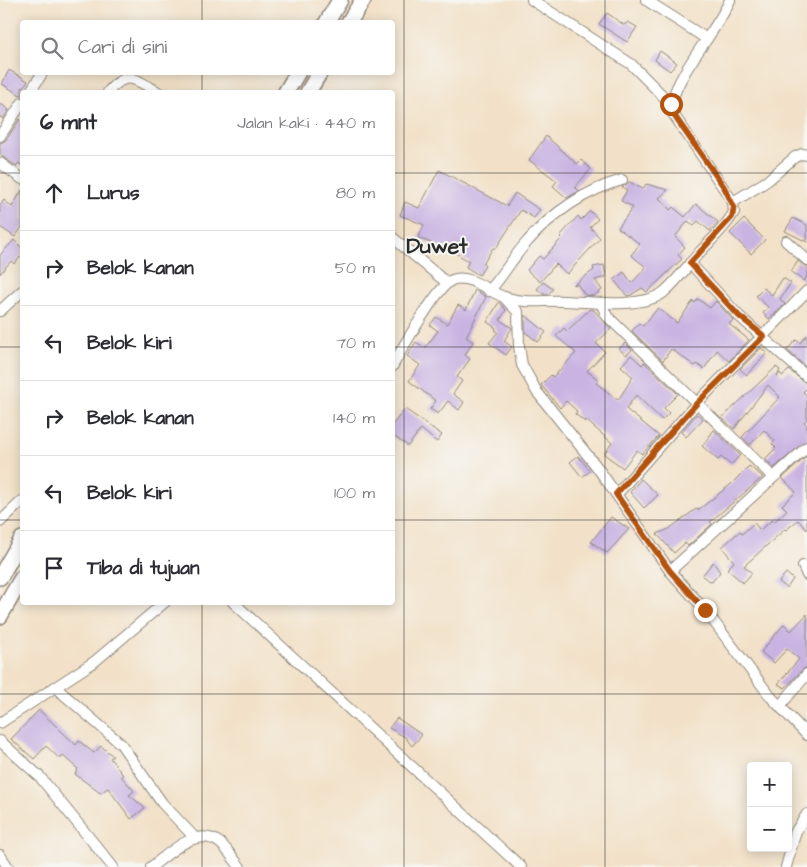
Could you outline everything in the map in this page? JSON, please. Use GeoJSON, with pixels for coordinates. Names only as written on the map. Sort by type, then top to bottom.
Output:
{"type":"FeatureCollection","features":[{"type":"Feature","properties":{"kind":"highway"},"geometry":{"type":"LineString","coordinates":[[328,20],[340,0]]}},
{"type":"Feature","properties":{"kind":"highway"},"geometry":{"type":"LineString","coordinates":[[350,20],[362,0]]}},
{"type":"Feature","properties":{"kind":"highway"},"geometry":{"type":"LineString","coordinates":[[287,90],[296,75]]}},
{"type":"Feature","properties":{"kind":"highway"},"geometry":{"type":"LineString","coordinates":[[309,90],[318,75]]}},
{"type":"Feature","properties":{"kind":"highway"},"geometry":{"type":"LineString","coordinates":[[0,577],[20,542]]}},
{"type":"Feature","properties":{"kind":"highway"},"geometry":{"type":"LineString","coordinates":[[0,616],[20,581]]}},
{"type":"Feature","properties":{"kind":"street"},"geometry":{"type":"LineString","coordinates":[[532,0],[631,64],[671,104]]}},
{"type":"Feature","properties":{"kind":"street"},"geometry":{"type":"LineString","coordinates":[[646,0],[706,39]]}},
{"type":"Feature","properties":{"kind":"street"},"geometry":{"type":"LineString","coordinates":[[395,362],[447,283],[461,278],[504,297],[527,302],[601,303],[651,299],[663,293],[732,217],[734,212],[733,202],[672,112],[671,104],[693,59],[730,0]]}},
{"type":"Feature","properties":{"kind":"street"},"geometry":{"type":"LineString","coordinates":[[31,90],[42,75]]}},
{"type":"Feature","properties":{"kind":"street"},"geometry":{"type":"LineString","coordinates":[[110,90],[115,84],[126,78],[132,78],[154,90]]}},
{"type":"Feature","properties":{"kind":"street"},"geometry":{"type":"LineString","coordinates":[[0,136],[20,106]]}},
{"type":"Feature","properties":{"kind":"street"},"geometry":{"type":"LineString","coordinates":[[733,202],[767,181],[795,157],[802,154],[807,155]]}},
{"type":"Feature","properties":{"kind":"street"},"geometry":{"type":"LineString","coordinates":[[0,162],[20,177]]}},
{"type":"Feature","properties":{"kind":"street"},"geometry":{"type":"LineString","coordinates":[[489,291],[527,241],[562,209],[606,184],[622,180]]}},
{"type":"Feature","properties":{"kind":"street"},"geometry":{"type":"LineString","coordinates":[[395,240],[447,283]]}},
{"type":"Feature","properties":{"kind":"street"},"geometry":{"type":"LineString","coordinates":[[786,240],[807,260]]}},
{"type":"Feature","properties":{"kind":"street"},"geometry":{"type":"LineString","coordinates":[[690,263],[739,316],[764,336],[807,377]]}},
{"type":"Feature","properties":{"kind":"street"},"geometry":{"type":"LineString","coordinates":[[616,494],[697,403],[807,291]]}},
{"type":"Feature","properties":{"kind":"street"},"geometry":{"type":"LineString","coordinates":[[0,311],[20,293]]}},
{"type":"Feature","properties":{"kind":"street"},"geometry":{"type":"LineString","coordinates":[[504,297],[518,312]]}},
{"type":"Feature","properties":{"kind":"street"},"geometry":{"type":"LineString","coordinates":[[527,302],[518,312],[518,346],[522,365],[537,392],[616,494],[670,571],[705,610],[780,706],[807,735]]}},
{"type":"Feature","properties":{"kind":"street"},"geometry":{"type":"LineString","coordinates":[[601,303],[607,316],[773,477]]}},
{"type":"Feature","properties":{"kind":"street"},"geometry":{"type":"LineString","coordinates":[[670,571],[807,447]]}},
{"type":"Feature","properties":{"kind":"street"},"geometry":{"type":"LineString","coordinates":[[0,522],[20,503]]}},
{"type":"Feature","properties":{"kind":"street"},"geometry":{"type":"LineString","coordinates":[[0,723],[94,662],[161,605]]}},
{"type":"Feature","properties":{"kind":"street"},"geometry":{"type":"LineString","coordinates":[[236,605],[521,867]]}},
{"type":"Feature","properties":{"kind":"street"},"geometry":{"type":"LineString","coordinates":[[780,706],[807,674]]}},
{"type":"Feature","properties":{"kind":"street"},"geometry":{"type":"LineString","coordinates":[[55,687],[121,744],[162,803],[195,838]]}},
{"type":"Feature","properties":{"kind":"street"},"geometry":{"type":"LineString","coordinates":[[0,741],[40,777],[113,867]]}},
{"type":"Feature","properties":{"kind":"street"},"geometry":{"type":"LineString","coordinates":[[786,867],[796,831],[807,814]]}},
{"type":"Feature","properties":{"kind":"street"},"geometry":{"type":"LineString","coordinates":[[151,867],[186,842],[195,838],[205,837],[221,843],[240,867]]}},
{"type":"Feature","properties":{"kind":"street"},"geometry":{"type":"LineString","coordinates":[[0,855],[8,867]]}},
{"type":"Feature","properties":{"kind":"building"},"geometry":{"type":"Polygon","coordinates":[[[607,13],[624,25],[628,22],[637,27],[627,42],[599,24],[607,13]]]}},
{"type":"Feature","properties":{"kind":"building"},"geometry":{"type":"Polygon","coordinates":[[[660,51],[677,63],[670,71],[655,60],[660,51]]]}},
{"type":"Feature","properties":{"kind":"building"},"geometry":{"type":"Polygon","coordinates":[[[9,70],[28,81],[20,90],[20,95],[2,84],[9,70]]]}},
{"type":"Feature","properties":{"kind":"building"},"geometry":{"type":"Polygon","coordinates":[[[0,103],[9,110],[3,119],[0,117],[0,103]]]}},
{"type":"Feature","properties":{"kind":"building"},"geometry":{"type":"Polygon","coordinates":[[[20,119],[20,164],[16,166],[0,155],[0,143],[6,140],[20,119]]]}},
{"type":"Feature","properties":{"kind":"building"},"geometry":{"type":"Polygon","coordinates":[[[546,136],[577,164],[581,160],[591,169],[575,187],[579,191],[567,198],[553,186],[557,181],[529,160],[546,136]]]}},
{"type":"Feature","properties":{"kind":"building"},"geometry":{"type":"Polygon","coordinates":[[[439,170],[507,206],[515,193],[540,210],[534,218],[521,210],[496,248],[493,248],[483,264],[485,266],[479,275],[466,267],[469,261],[450,250],[418,238],[424,225],[400,215],[405,202],[419,208],[439,170]]]}},
{"type":"Feature","properties":{"kind":"building"},"geometry":{"type":"Polygon","coordinates":[[[629,182],[643,189],[646,184],[668,190],[659,198],[670,210],[673,207],[685,217],[696,204],[718,222],[710,231],[698,221],[694,226],[688,221],[675,237],[685,247],[678,255],[682,259],[647,292],[642,288],[627,296],[614,280],[624,272],[632,283],[646,267],[631,255],[640,244],[618,228],[633,207],[621,201],[627,190],[622,187],[629,182]]]}},
{"type":"Feature","properties":{"kind":"building"},"geometry":{"type":"Polygon","coordinates":[[[20,193],[20,230],[15,237],[0,227],[0,206],[4,200],[12,207],[20,193]]]}},
{"type":"Feature","properties":{"kind":"building"},"geometry":{"type":"Polygon","coordinates":[[[590,211],[598,219],[590,227],[600,238],[567,274],[556,264],[540,282],[527,270],[539,256],[543,259],[578,216],[581,220],[590,211]]]}},
{"type":"Feature","properties":{"kind":"building"},"geometry":{"type":"Polygon","coordinates":[[[793,218],[807,225],[807,242],[785,231],[793,218]]]}},
{"type":"Feature","properties":{"kind":"building"},"geometry":{"type":"Polygon","coordinates":[[[744,219],[765,240],[751,254],[730,233],[744,219]]]}},
{"type":"Feature","properties":{"kind":"building"},"geometry":{"type":"Polygon","coordinates":[[[14,240],[20,246],[20,257],[14,264],[11,261],[0,274],[0,255],[14,240]]]}},
{"type":"Feature","properties":{"kind":"building"},"geometry":{"type":"Polygon","coordinates":[[[798,261],[807,267],[807,276],[804,281],[791,272],[798,261]]]}},
{"type":"Feature","properties":{"kind":"building"},"geometry":{"type":"Polygon","coordinates":[[[604,265],[606,277],[595,280],[602,290],[593,296],[585,295],[577,284],[573,285],[594,270],[593,267],[604,265]]]}},
{"type":"Feature","properties":{"kind":"building"},"geometry":{"type":"Polygon","coordinates":[[[783,278],[791,283],[780,299],[785,304],[769,319],[763,313],[768,307],[756,296],[764,288],[772,295],[783,278]]]}},
{"type":"Feature","properties":{"kind":"building"},"geometry":{"type":"Polygon","coordinates":[[[543,282],[553,289],[548,294],[543,294],[537,289],[543,282]]]}},
{"type":"Feature","properties":{"kind":"building"},"geometry":{"type":"Polygon","coordinates":[[[475,290],[486,297],[466,337],[473,342],[465,355],[470,359],[457,377],[462,381],[453,394],[464,402],[459,410],[448,401],[438,414],[430,409],[436,401],[409,381],[420,365],[407,356],[416,342],[425,348],[438,331],[430,325],[436,317],[447,324],[458,305],[466,310],[475,290]]]}},
{"type":"Feature","properties":{"kind":"building"},"geometry":{"type":"Polygon","coordinates":[[[698,299],[710,308],[716,301],[733,320],[729,324],[749,340],[729,361],[717,350],[704,369],[697,364],[695,366],[671,349],[663,361],[632,331],[639,323],[643,326],[658,308],[677,323],[693,301],[695,303],[698,299]]]}},
{"type":"Feature","properties":{"kind":"building"},"geometry":{"type":"Polygon","coordinates":[[[499,302],[506,310],[500,320],[512,328],[504,341],[512,347],[506,355],[489,343],[498,332],[495,330],[496,328],[487,322],[499,302]]]}},
{"type":"Feature","properties":{"kind":"building"},"geometry":{"type":"Polygon","coordinates":[[[590,309],[594,310],[611,329],[596,343],[605,352],[587,371],[599,380],[596,383],[618,400],[633,377],[621,366],[631,355],[642,365],[644,362],[678,394],[664,408],[669,413],[662,420],[636,395],[626,409],[659,436],[642,454],[637,450],[623,468],[604,454],[612,443],[586,420],[585,422],[575,414],[577,411],[566,401],[560,408],[541,385],[551,375],[553,377],[576,353],[556,336],[564,328],[567,331],[590,309]]]}},
{"type":"Feature","properties":{"kind":"building"},"geometry":{"type":"Polygon","coordinates":[[[525,315],[546,332],[538,342],[525,332],[525,315]]]}},
{"type":"Feature","properties":{"kind":"building"},"geometry":{"type":"Polygon","coordinates":[[[807,335],[807,368],[787,350],[796,340],[800,343],[807,335]]]}},
{"type":"Feature","properties":{"kind":"building"},"geometry":{"type":"Polygon","coordinates":[[[625,343],[632,350],[626,355],[619,349],[625,343]]]}},
{"type":"Feature","properties":{"kind":"building"},"geometry":{"type":"Polygon","coordinates":[[[761,348],[767,353],[747,375],[740,369],[761,348]]]}},
{"type":"Feature","properties":{"kind":"building"},"geometry":{"type":"Polygon","coordinates":[[[776,367],[780,370],[777,376],[780,373],[782,376],[789,370],[807,384],[807,388],[803,392],[807,395],[807,419],[804,422],[807,425],[807,440],[774,468],[765,459],[776,448],[772,444],[775,441],[764,430],[750,445],[742,437],[780,397],[768,385],[734,429],[722,418],[776,367]]]}},
{"type":"Feature","properties":{"kind":"building"},"geometry":{"type":"Polygon","coordinates":[[[405,409],[442,435],[437,442],[421,429],[408,446],[395,437],[395,421],[405,409]]]}},
{"type":"Feature","properties":{"kind":"building"},"geometry":{"type":"Polygon","coordinates":[[[697,414],[703,419],[686,437],[681,432],[697,414]]]}},
{"type":"Feature","properties":{"kind":"building"},"geometry":{"type":"Polygon","coordinates":[[[714,430],[740,455],[731,465],[721,457],[718,460],[702,446],[714,430]]]}},
{"type":"Feature","properties":{"kind":"building"},"geometry":{"type":"Polygon","coordinates":[[[578,456],[590,471],[582,477],[570,462],[578,456]]]}},
{"type":"Feature","properties":{"kind":"building"},"geometry":{"type":"Polygon","coordinates":[[[807,456],[807,530],[798,520],[785,529],[744,566],[752,573],[743,583],[727,569],[734,562],[722,547],[740,531],[742,534],[754,523],[760,530],[772,520],[774,522],[787,510],[782,505],[796,492],[782,478],[807,456]]]}},
{"type":"Feature","properties":{"kind":"building"},"geometry":{"type":"Polygon","coordinates":[[[749,466],[763,477],[710,522],[712,524],[688,546],[685,543],[674,553],[657,534],[669,529],[696,509],[698,510],[730,485],[749,466]]]}},
{"type":"Feature","properties":{"kind":"building"},"geometry":{"type":"Polygon","coordinates":[[[641,479],[658,495],[644,508],[630,492],[641,479]]]}},
{"type":"Feature","properties":{"kind":"building"},"geometry":{"type":"Polygon","coordinates":[[[611,517],[629,529],[607,553],[591,542],[611,517]]]}},
{"type":"Feature","properties":{"kind":"building"},"geometry":{"type":"Polygon","coordinates":[[[713,562],[720,572],[712,582],[702,576],[713,562]]]}},
{"type":"Feature","properties":{"kind":"building"},"geometry":{"type":"Polygon","coordinates":[[[786,573],[793,579],[787,588],[779,582],[786,573]]]}},
{"type":"Feature","properties":{"kind":"building"},"geometry":{"type":"Polygon","coordinates":[[[807,614],[807,667],[785,688],[778,684],[799,659],[787,649],[774,663],[761,652],[784,624],[791,631],[807,614]]]}},
{"type":"Feature","properties":{"kind":"building"},"geometry":{"type":"Polygon","coordinates":[[[39,710],[76,745],[79,741],[94,753],[101,746],[113,756],[110,758],[123,775],[121,776],[134,791],[129,795],[145,808],[131,819],[108,788],[100,793],[75,774],[78,769],[63,756],[60,759],[46,746],[34,759],[11,739],[39,710]]]}},
{"type":"Feature","properties":{"kind":"building"},"geometry":{"type":"Polygon","coordinates":[[[397,718],[422,735],[412,746],[405,737],[389,728],[397,718]]]}},
{"type":"Feature","properties":{"kind":"district","name":"Duwet"},"geometry":{"type":"Point","coordinates":[437,246]}},
{"type":"Feature","properties":{"kind":"route"},"geometry":{"type":"LineString","coordinates":[[671,104],[672,112],[724,187],[734,207],[732,217],[690,263],[739,316],[764,336],[697,403],[616,494],[670,571],[705,610]]}}]}
